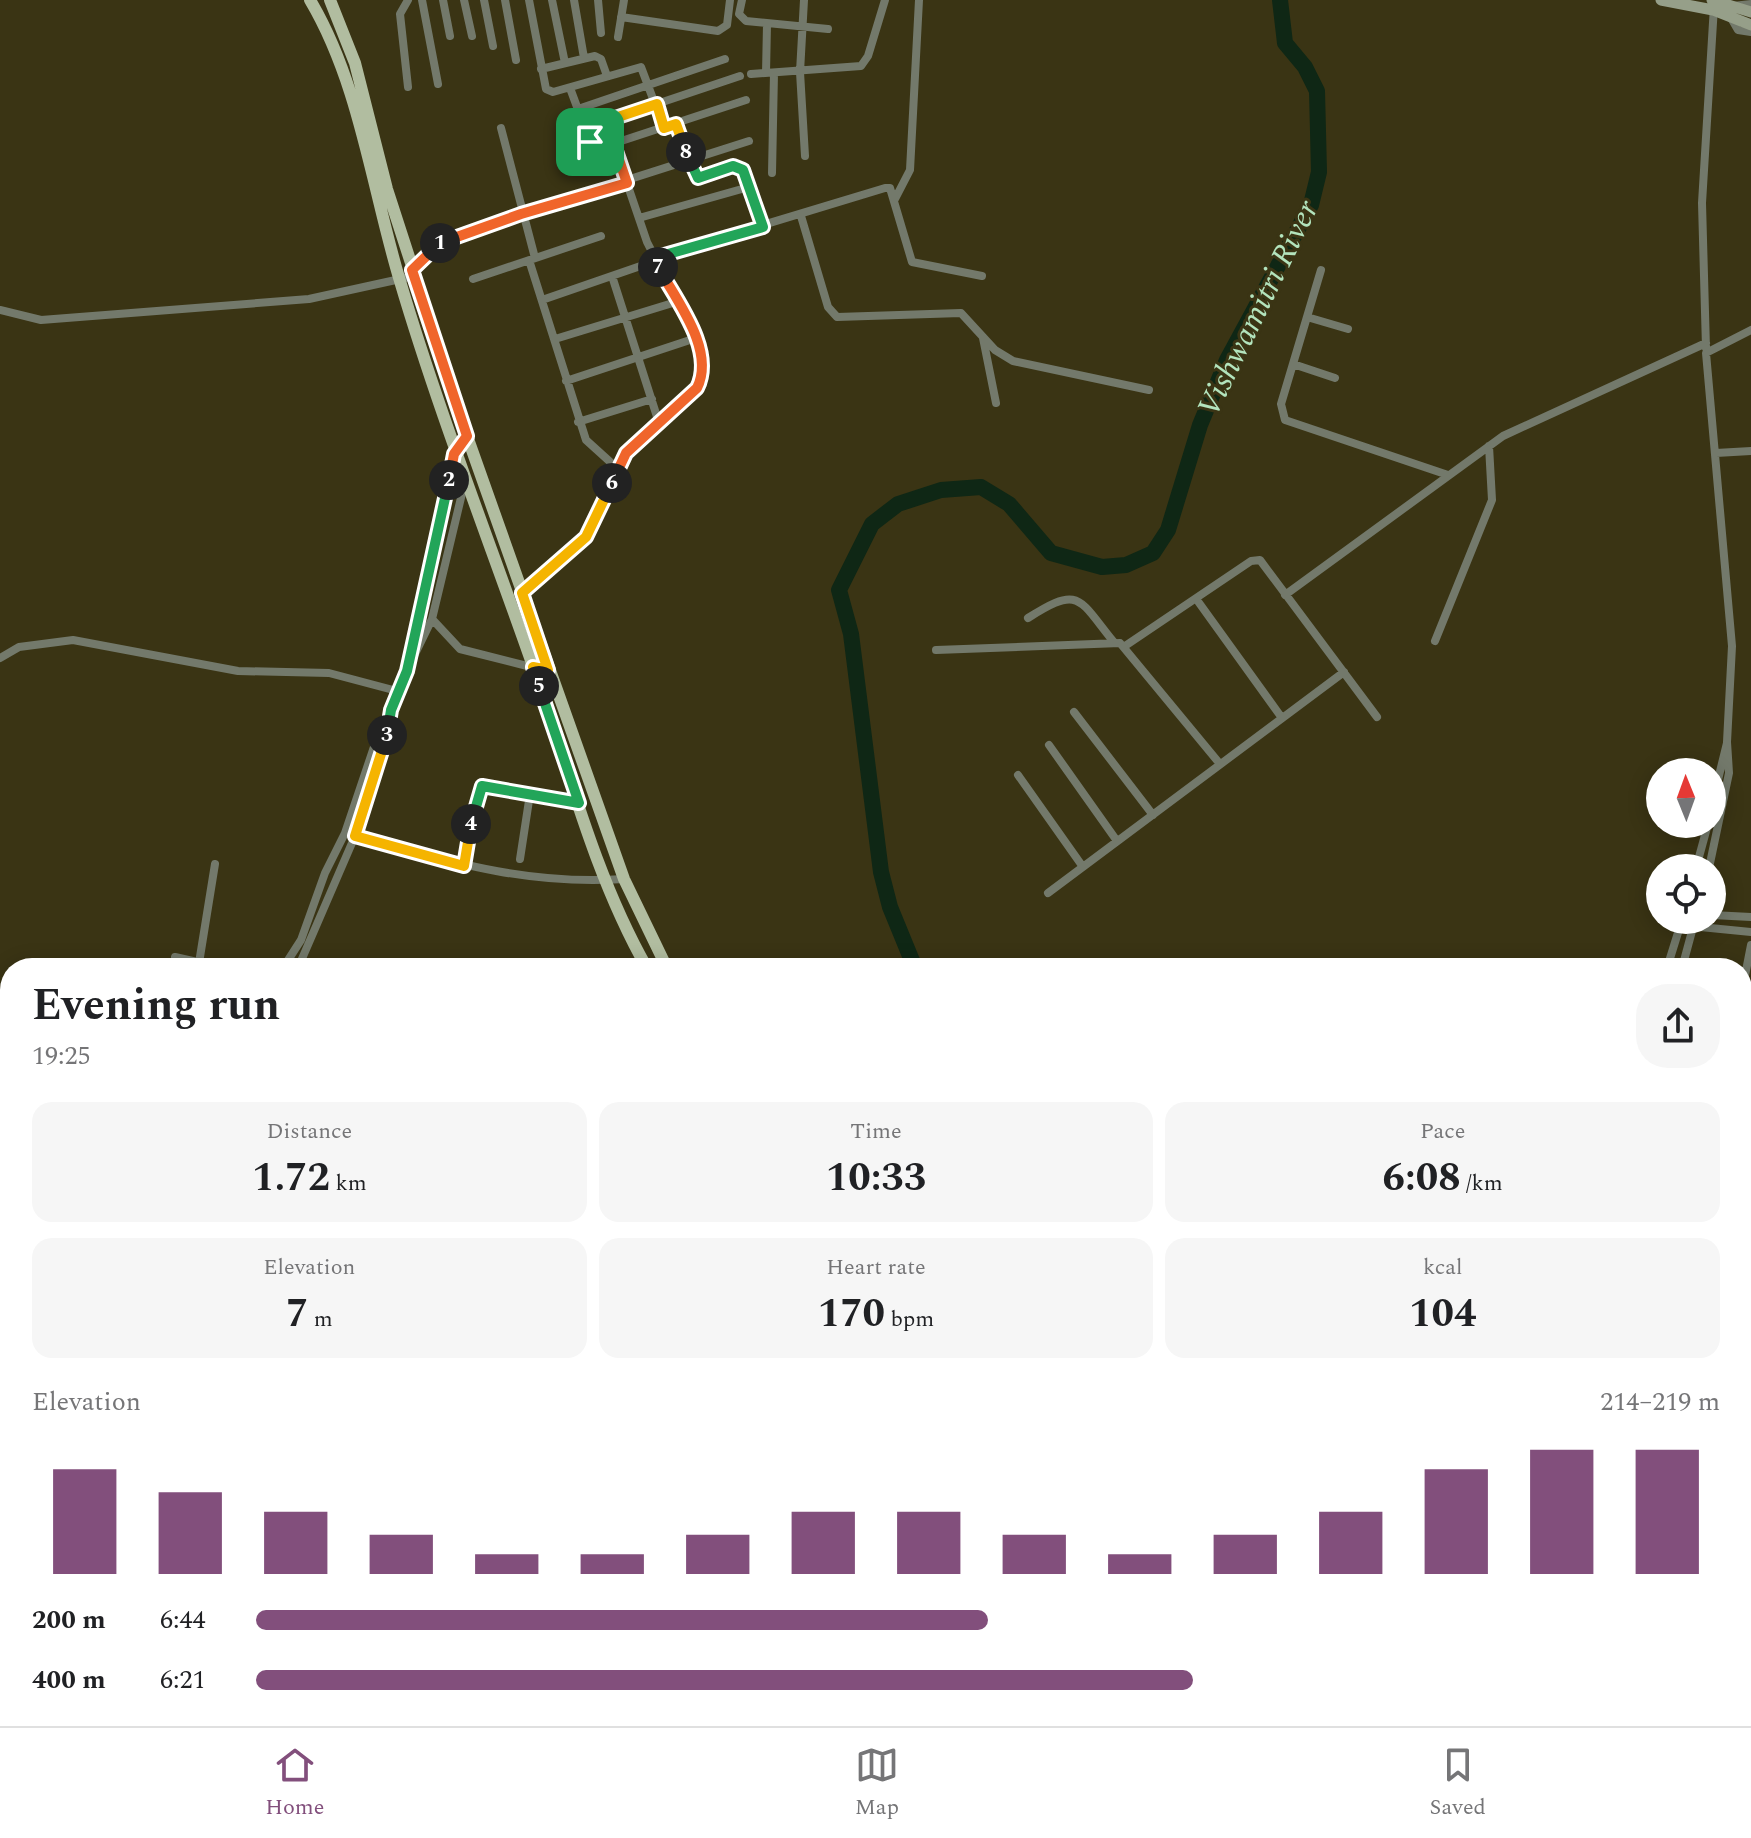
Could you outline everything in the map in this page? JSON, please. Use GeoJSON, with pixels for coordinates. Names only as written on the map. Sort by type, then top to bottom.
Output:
{"type":"FeatureCollection","features":[{"type":"Feature","properties":{"kind":"main road"},"geometry":{"type":"LineString","coordinates":[[310,0],[344,77],[399,280],[454,454],[627,933],[641,958]]}},
{"type":"Feature","properties":{"kind":"main road"},"geometry":{"type":"LineString","coordinates":[[330,0],[355,63],[413,273],[548,670],[624,879],[662,958]]}},
{"type":"Feature","properties":{"kind":"street"},"geometry":{"type":"LineString","coordinates":[[408,0],[400,14],[408,87]]}},
{"type":"Feature","properties":{"kind":"street"},"geometry":{"type":"LineString","coordinates":[[422,0],[438,84]]}},
{"type":"Feature","properties":{"kind":"street"},"geometry":{"type":"LineString","coordinates":[[443,0],[450,36]]}},
{"type":"Feature","properties":{"kind":"street"},"geometry":{"type":"LineString","coordinates":[[464,0],[472,36]]}},
{"type":"Feature","properties":{"kind":"street"},"geometry":{"type":"LineString","coordinates":[[484,0],[493,46]]}},
{"type":"Feature","properties":{"kind":"street"},"geometry":{"type":"LineString","coordinates":[[505,0],[516,60]]}},
{"type":"Feature","properties":{"kind":"street"},"geometry":{"type":"LineString","coordinates":[[529,0],[544,86],[549,91],[641,67],[664,128]]}},
{"type":"Feature","properties":{"kind":"street"},"geometry":{"type":"LineString","coordinates":[[552,0],[565,63]]}},
{"type":"Feature","properties":{"kind":"street"},"geometry":{"type":"LineString","coordinates":[[574,0],[584,58]]}},
{"type":"Feature","properties":{"kind":"street"},"geometry":{"type":"LineString","coordinates":[[598,0],[601,33]]}},
{"type":"Feature","properties":{"kind":"street"},"geometry":{"type":"LineString","coordinates":[[618,37],[624,0]]}},
{"type":"Feature","properties":{"kind":"street"},"geometry":{"type":"LineString","coordinates":[[621,17],[718,31],[727,25],[730,0]]}},
{"type":"Feature","properties":{"kind":"street"},"geometry":{"type":"LineString","coordinates":[[742,0],[740,18],[767,24],[828,29]]}},
{"type":"Feature","properties":{"kind":"street"},"geometry":{"type":"LineString","coordinates":[[804,0],[800,72],[805,156]]}},
{"type":"Feature","properties":{"kind":"street"},"geometry":{"type":"LineString","coordinates":[[751,74],[861,66],[868,56],[885,0]]}},
{"type":"Feature","properties":{"kind":"street"},"geometry":{"type":"LineString","coordinates":[[895,199],[910,170],[919,0]]}},
{"type":"Feature","properties":{"kind":"street"},"geometry":{"type":"LineString","coordinates":[[1661,0],[1714,4],[1751,25]]}},
{"type":"Feature","properties":{"kind":"street"},"geometry":{"type":"LineString","coordinates":[[1712,854],[1729,773],[1727,742],[1732,646],[1706,353],[1702,203],[1714,4]]}},
{"type":"Feature","properties":{"kind":"street"},"geometry":{"type":"LineString","coordinates":[[1731,12],[1751,9]]}},
{"type":"Feature","properties":{"kind":"street"},"geometry":{"type":"LineString","coordinates":[[1731,12],[1738,30],[1751,32]]}},
{"type":"Feature","properties":{"kind":"street"},"geometry":{"type":"LineString","coordinates":[[767,24],[772,173]]}},
{"type":"Feature","properties":{"kind":"street"},"geometry":{"type":"LineString","coordinates":[[541,69],[599,56],[607,76]]}},
{"type":"Feature","properties":{"kind":"street"},"geometry":{"type":"LineString","coordinates":[[578,109],[725,59]]}},
{"type":"Feature","properties":{"kind":"street"},"geometry":{"type":"LineString","coordinates":[[585,128],[740,76]]}},
{"type":"Feature","properties":{"kind":"street"},"geometry":{"type":"LineString","coordinates":[[570,88],[590,142],[596,145],[614,145],[746,100]]}},
{"type":"Feature","properties":{"kind":"street"},"geometry":{"type":"LineString","coordinates":[[676,124],[698,178],[738,166],[763,227]]}},
{"type":"Feature","properties":{"kind":"street"},"geometry":{"type":"LineString","coordinates":[[501,128],[542,300],[578,422],[586,440],[618,469]]}},
{"type":"Feature","properties":{"kind":"street"},"geometry":{"type":"LineString","coordinates":[[0,310],[41,320],[102,316],[309,299],[399,280],[413,273],[443,240],[627,183],[749,141]]}},
{"type":"Feature","properties":{"kind":"street"},"geometry":{"type":"LineString","coordinates":[[522,593],[586,537],[626,453],[697,388],[703,376],[703,361],[696,338],[654,260],[614,145]]}},
{"type":"Feature","properties":{"kind":"street"},"geometry":{"type":"LineString","coordinates":[[639,218],[749,187]]}},
{"type":"Feature","properties":{"kind":"street"},"geometry":{"type":"LineString","coordinates":[[542,300],[654,260],[885,188],[890,188],[895,199],[912,262],[982,276]]}},
{"type":"Feature","properties":{"kind":"street"},"geometry":{"type":"LineString","coordinates":[[801,216],[832,314],[842,320],[954,312],[967,318],[1002,356],[1013,361],[1149,390]]}},
{"type":"Feature","properties":{"kind":"street"},"geometry":{"type":"LineString","coordinates":[[473,279],[601,236]]}},
{"type":"Feature","properties":{"kind":"street"},"geometry":{"type":"LineString","coordinates":[[1321,270],[1281,404],[1285,420],[1448,475]]}},
{"type":"Feature","properties":{"kind":"street"},"geometry":{"type":"LineString","coordinates":[[612,276],[659,423]]}},
{"type":"Feature","properties":{"kind":"street"},"geometry":{"type":"LineString","coordinates":[[555,339],[676,302]]}},
{"type":"Feature","properties":{"kind":"street"},"geometry":{"type":"LineString","coordinates":[[1307,317],[1348,329]]}},
{"type":"Feature","properties":{"kind":"street"},"geometry":{"type":"LineString","coordinates":[[1706,353],[1751,330]]}},
{"type":"Feature","properties":{"kind":"street"},"geometry":{"type":"LineString","coordinates":[[982,337],[996,403]]}},
{"type":"Feature","properties":{"kind":"street"},"geometry":{"type":"LineString","coordinates":[[566,381],[696,338]]}},
{"type":"Feature","properties":{"kind":"street"},"geometry":{"type":"LineString","coordinates":[[1285,595],[1489,446],[1526,424],[1706,343]]}},
{"type":"Feature","properties":{"kind":"street"},"geometry":{"type":"LineString","coordinates":[[1293,364],[1335,378]]}},
{"type":"Feature","properties":{"kind":"street"},"geometry":{"type":"LineString","coordinates":[[578,422],[652,399]]}},
{"type":"Feature","properties":{"kind":"street"},"geometry":{"type":"LineString","coordinates":[[407,671],[454,454],[467,436]]}},
{"type":"Feature","properties":{"kind":"street"},"geometry":{"type":"LineString","coordinates":[[1435,641],[1492,500],[1489,446]]}},
{"type":"Feature","properties":{"kind":"street"},"geometry":{"type":"LineString","coordinates":[[1716,453],[1751,451]]}},
{"type":"Feature","properties":{"kind":"street"},"geometry":{"type":"LineString","coordinates":[[302,958],[355,836],[387,736],[397,691],[432,619],[465,480]]}},
{"type":"Feature","properties":{"kind":"street"},"geometry":{"type":"LineString","coordinates":[[1125,646],[1251,561],[1260,560],[1377,717]]}},
{"type":"Feature","properties":{"kind":"street"},"geometry":{"type":"LineString","coordinates":[[1028,618],[1059,598],[1070,599],[1082,603],[1113,641]]}},
{"type":"Feature","properties":{"kind":"street"},"geometry":{"type":"LineString","coordinates":[[1197,600],[1282,718]]}},
{"type":"Feature","properties":{"kind":"street"},"geometry":{"type":"LineString","coordinates":[[432,619],[460,649],[548,670]]}},
{"type":"Feature","properties":{"kind":"street"},"geometry":{"type":"LineString","coordinates":[[0,658],[19,647],[73,640],[238,671],[329,673],[397,691]]}},
{"type":"Feature","properties":{"kind":"street"},"geometry":{"type":"LineString","coordinates":[[936,650],[1113,641],[1125,646],[1220,764]]}},
{"type":"Feature","properties":{"kind":"street"},"geometry":{"type":"LineString","coordinates":[[1048,893],[1344,672]]}},
{"type":"Feature","properties":{"kind":"street"},"geometry":{"type":"LineString","coordinates":[[291,958],[345,833],[378,735],[391,710]]}},
{"type":"Feature","properties":{"kind":"street"},"geometry":{"type":"LineString","coordinates":[[1074,712],[1153,815]]}},
{"type":"Feature","properties":{"kind":"street"},"geometry":{"type":"LineString","coordinates":[[1723,758],[1727,742]]}},
{"type":"Feature","properties":{"kind":"street"},"geometry":{"type":"LineString","coordinates":[[1049,745],[1117,841]]}},
{"type":"Feature","properties":{"kind":"street"},"geometry":{"type":"LineString","coordinates":[[1018,775],[1083,867]]}},
{"type":"Feature","properties":{"kind":"street"},"geometry":{"type":"LineString","coordinates":[[464,866],[479,788],[487,786],[579,803]]}},
{"type":"Feature","properties":{"kind":"street"},"geometry":{"type":"LineString","coordinates":[[520,859],[530,794]]}},
{"type":"Feature","properties":{"kind":"street"},"geometry":{"type":"LineString","coordinates":[[345,833],[464,866],[534,878],[624,879]]}},
{"type":"Feature","properties":{"kind":"street"},"geometry":{"type":"LineString","coordinates":[[200,958],[215,864]]}},
{"type":"Feature","properties":{"kind":"street"},"geometry":{"type":"LineString","coordinates":[[1726,916],[1751,917]]}},
{"type":"Feature","properties":{"kind":"street"},"geometry":{"type":"LineString","coordinates":[[1726,928],[1751,932]]}},
{"type":"Feature","properties":{"kind":"street"},"geometry":{"type":"LineString","coordinates":[[1670,958],[1678,934]]}},
{"type":"Feature","properties":{"kind":"street"},"geometry":{"type":"LineString","coordinates":[[1685,958],[1691,934]]}},
{"type":"Feature","properties":{"kind":"street"},"geometry":{"type":"LineString","coordinates":[[175,957],[179,958]]}},
{"type":"Feature","properties":{"kind":"waterway","name":"Vishwamitri River"},"geometry":{"type":"LineString","coordinates":[[911,958],[890,907],[881,872],[851,634],[839,590],[872,524],[898,504],[941,490],[981,487],[1009,504],[1051,553],[1102,567],[1126,565],[1153,553],[1168,530],[1200,425],[1227,360],[1311,205],[1319,172],[1317,91],[1305,67],[1285,43],[1280,0]]}},
{"type":"Feature","properties":{"kind":"route"},"geometry":{"type":"LineString","coordinates":[[657,104],[664,128],[676,124],[696,177],[702,178],[733,166],[743,170],[763,227],[654,258],[696,338],[703,361],[703,376],[697,388],[626,453],[586,537],[522,593],[548,670],[533,667],[579,803],[482,786],[477,792],[464,866],[355,836],[387,736],[391,710],[407,671],[454,454],[467,436],[412,270],[443,240],[627,183],[614,145],[603,147],[590,142],[585,128],[657,104]]}}]}
